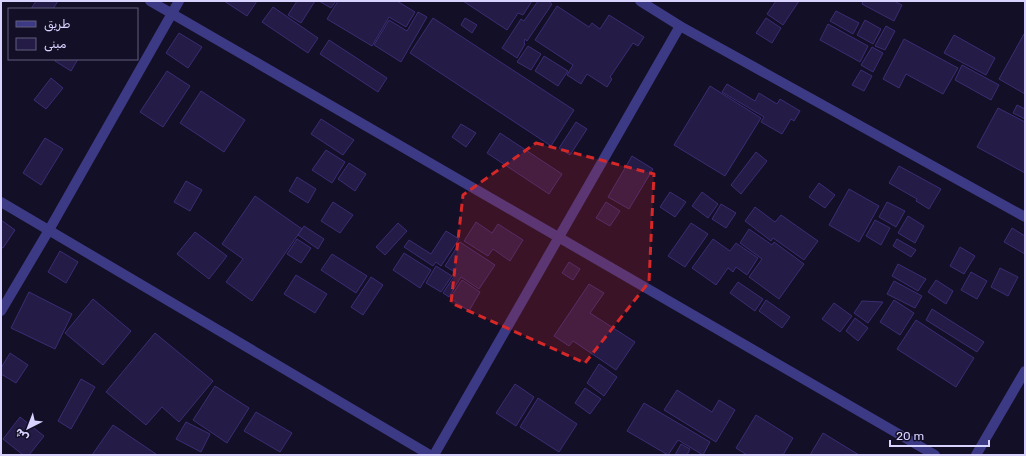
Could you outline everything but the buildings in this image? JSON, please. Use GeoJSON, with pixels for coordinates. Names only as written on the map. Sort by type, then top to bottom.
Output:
{"type":"FeatureCollection","features":[{"type":"Feature","properties":{"kind":"street"},"geometry":{"type":"LineString","coordinates":[[150,1],[935,455]]}},
{"type":"Feature","properties":{"kind":"street"},"geometry":{"type":"LineString","coordinates":[[1,311],[49,230],[179,1]]}},
{"type":"Feature","properties":{"kind":"street"},"geometry":{"type":"LineString","coordinates":[[640,1],[680,26],[1025,217]]}},
{"type":"Feature","properties":{"kind":"street"},"geometry":{"type":"LineString","coordinates":[[656,10],[662,1]]}},
{"type":"Feature","properties":{"kind":"street"},"geometry":{"type":"LineString","coordinates":[[434,455],[558,236],[680,26]]}},
{"type":"Feature","properties":{"kind":"street"},"geometry":{"type":"LineString","coordinates":[[1,202],[430,455]]}},
{"type":"Feature","properties":{"kind":"street"},"geometry":{"type":"LineString","coordinates":[[976,455],[1025,371]]}},
{"type":"Feature","properties":{"kind":"highlighted area"},"geometry":{"type":"Polygon","coordinates":[[[536,143],[654,174],[649,282],[585,363],[451,303],[463,195],[536,143]]]}}]}
